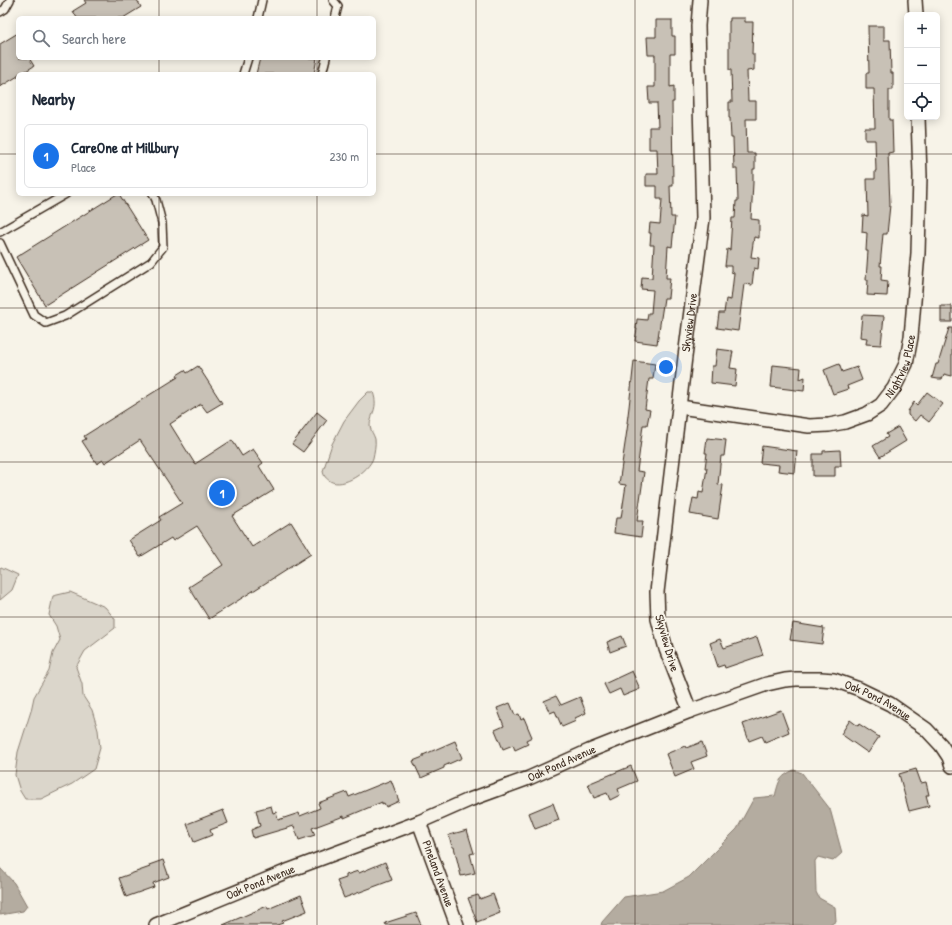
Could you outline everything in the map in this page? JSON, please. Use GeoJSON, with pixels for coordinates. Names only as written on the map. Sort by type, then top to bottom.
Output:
{"type":"FeatureCollection","features":[{"type":"Feature","properties":{"kind":"street","name":"Skyview Drive"},"geometry":{"type":"LineString","coordinates":[[690,711],[666,649],[658,619],[657,592],[703,218],[698,26],[700,0]]}},
{"type":"Feature","properties":{"kind":"street"},"geometry":{"type":"LineString","coordinates":[[916,0],[916,12]]}},
{"type":"Feature","properties":{"kind":"street","name":"Nightview Place"},"geometry":{"type":"LineString","coordinates":[[680,407],[809,426],[829,425],[845,422],[867,414],[880,405],[885,399],[894,388],[906,364],[911,337],[918,253],[920,176],[918,120]]}},
{"type":"Feature","properties":{"kind":"street","name":"Oak Pond Avenue"},"geometry":{"type":"LineString","coordinates":[[156,925],[290,870],[419,822],[469,800],[528,778],[589,751],[690,711],[768,684],[785,680],[834,680],[859,689],[890,704],[926,729],[941,745],[949,757],[952,766]]}},
{"type":"Feature","properties":{"kind":"street","name":"Pineland Avenue"},"geometry":{"type":"LineString","coordinates":[[419,822],[457,925]]}},
{"type":"Feature","properties":{"kind":"lane"},"geometry":{"type":"LineString","coordinates":[[0,12],[5,9],[10,0]]}},
{"type":"Feature","properties":{"kind":"lane"},"geometry":{"type":"LineString","coordinates":[[258,16],[262,0]]}},
{"type":"Feature","properties":{"kind":"lane"},"geometry":{"type":"LineString","coordinates":[[333,0],[338,6],[336,16]]}},
{"type":"Feature","properties":{"kind":"lane"},"geometry":{"type":"LineString","coordinates":[[244,72],[248,60]]}},
{"type":"Feature","properties":{"kind":"lane"},"geometry":{"type":"LineString","coordinates":[[322,72],[326,60]]}},
{"type":"Feature","properties":{"kind":"lane"},"geometry":{"type":"LineString","coordinates":[[0,232],[63,196]]}},
{"type":"Feature","properties":{"kind":"lane"},"geometry":{"type":"LineString","coordinates":[[0,243],[34,314],[46,323],[65,316],[151,262],[163,247],[162,223],[154,196]]}},
{"type":"Feature","properties":{"kind":"shaded area"},"geometry":{"type":"Polygon","coordinates":[[[368,392],[373,392],[375,401],[370,425],[375,441],[373,458],[371,463],[355,477],[342,483],[335,483],[325,477],[323,471],[332,444],[344,421],[368,392]]]}},
{"type":"Feature","properties":{"kind":"shaded area"},"geometry":{"type":"Polygon","coordinates":[[[1,567],[18,575],[12,590],[0,600],[0,568],[1,567]]]}},
{"type":"Feature","properties":{"kind":"shaded area"},"geometry":{"type":"Polygon","coordinates":[[[70,592],[105,607],[115,619],[115,628],[85,651],[76,667],[82,684],[83,696],[92,710],[98,730],[100,748],[94,769],[72,784],[41,799],[25,799],[20,791],[15,775],[18,752],[34,697],[49,671],[53,653],[60,640],[56,626],[49,615],[53,596],[70,592]]]}},
{"type":"Feature","properties":{"kind":"shaded area"},"geometry":{"type":"Polygon","coordinates":[[[794,770],[802,773],[830,809],[842,853],[833,861],[818,857],[815,861],[816,892],[819,898],[835,907],[836,921],[830,925],[601,925],[624,897],[663,891],[689,877],[737,829],[754,798],[775,796],[782,777],[794,770]]]}},
{"type":"Feature","properties":{"kind":"shaded area"},"geometry":{"type":"Polygon","coordinates":[[[0,868],[14,883],[27,906],[23,911],[0,915],[0,868]]]}},
{"type":"Feature","properties":{"kind":"building"},"geometry":{"type":"Polygon","coordinates":[[[84,0],[137,0],[141,7],[126,16],[76,16],[73,11],[86,3],[84,0]]]}},
{"type":"Feature","properties":{"kind":"building"},"geometry":{"type":"Polygon","coordinates":[[[730,18],[745,18],[745,22],[753,22],[752,54],[754,54],[754,70],[747,71],[748,101],[756,101],[756,119],[746,119],[747,153],[755,153],[751,219],[759,220],[759,238],[754,237],[751,257],[759,258],[758,269],[754,268],[752,285],[744,284],[738,331],[717,328],[719,313],[724,313],[726,299],[731,300],[734,273],[731,272],[731,266],[725,266],[727,249],[730,250],[732,218],[735,218],[736,201],[738,201],[737,169],[734,169],[733,138],[731,138],[729,118],[729,102],[732,102],[731,70],[729,70],[730,18]]]}},
{"type":"Feature","properties":{"kind":"building"},"geometry":{"type":"Polygon","coordinates":[[[656,20],[672,20],[672,36],[675,36],[675,54],[670,54],[670,87],[674,86],[674,102],[672,102],[673,186],[670,186],[671,217],[675,217],[672,247],[668,246],[666,278],[670,278],[668,298],[664,298],[657,344],[635,341],[637,319],[647,320],[648,313],[651,313],[653,290],[641,289],[642,277],[652,278],[654,245],[650,245],[650,223],[660,224],[662,199],[657,199],[657,186],[646,186],[646,174],[658,174],[657,149],[649,149],[649,127],[658,127],[657,103],[649,103],[648,87],[655,87],[655,55],[648,55],[647,37],[656,37],[656,20]]]}},
{"type":"Feature","properties":{"kind":"building"},"geometry":{"type":"Polygon","coordinates":[[[868,26],[884,26],[884,40],[890,40],[891,73],[893,73],[893,90],[889,90],[889,120],[892,120],[893,152],[888,153],[890,205],[887,234],[883,234],[880,266],[882,266],[881,280],[888,281],[887,296],[867,295],[867,233],[862,232],[863,215],[868,216],[867,179],[875,179],[876,171],[875,140],[865,140],[865,128],[875,128],[874,89],[866,89],[866,73],[869,73],[868,26]]]}},
{"type":"Feature","properties":{"kind":"building"},"geometry":{"type":"Polygon","coordinates":[[[16,34],[16,60],[30,60],[34,66],[24,72],[16,72],[16,77],[0,87],[0,44],[16,34]]]}},
{"type":"Feature","properties":{"kind":"building"},"geometry":{"type":"Polygon","coordinates":[[[260,60],[317,60],[314,72],[256,72],[260,60]]]}},
{"type":"Feature","properties":{"kind":"building"},"geometry":{"type":"Polygon","coordinates":[[[114,196],[120,196],[148,240],[45,305],[16,257],[114,196]]]}},
{"type":"Feature","properties":{"kind":"building"},"geometry":{"type":"Polygon","coordinates":[[[941,306],[952,306],[952,322],[941,322],[941,306]]]}},
{"type":"Feature","properties":{"kind":"building"},"geometry":{"type":"Polygon","coordinates":[[[862,315],[884,316],[881,345],[866,344],[867,338],[860,337],[862,315]]]}},
{"type":"Feature","properties":{"kind":"building"},"geometry":{"type":"Polygon","coordinates":[[[949,328],[952,328],[952,376],[944,374],[942,379],[932,378],[936,364],[938,364],[949,328]]]}},
{"type":"Feature","properties":{"kind":"building"},"geometry":{"type":"Polygon","coordinates":[[[717,349],[733,351],[730,368],[737,369],[735,386],[711,383],[712,366],[715,366],[717,349]]]}},
{"type":"Feature","properties":{"kind":"building"},"geometry":{"type":"Polygon","coordinates":[[[634,361],[655,364],[653,379],[649,379],[645,409],[650,410],[647,425],[643,425],[637,471],[644,472],[637,521],[643,521],[641,537],[614,533],[616,518],[621,518],[626,485],[619,484],[628,423],[634,361]]]}},
{"type":"Feature","properties":{"kind":"building"},"geometry":{"type":"Polygon","coordinates":[[[839,364],[842,372],[857,367],[862,380],[847,386],[848,389],[833,394],[824,370],[839,364]]]}},
{"type":"Feature","properties":{"kind":"building"},"geometry":{"type":"Polygon","coordinates":[[[773,365],[801,368],[800,379],[805,377],[804,391],[771,387],[773,365]]]}},
{"type":"Feature","properties":{"kind":"building"},"geometry":{"type":"Polygon","coordinates":[[[198,366],[222,403],[207,412],[201,404],[170,424],[195,464],[232,440],[242,456],[253,449],[263,463],[259,466],[274,490],[232,516],[252,547],[291,522],[311,554],[209,619],[189,587],[223,565],[197,526],[173,541],[171,538],[140,557],[129,540],[161,520],[159,517],[182,503],[140,440],[105,463],[103,460],[97,464],[82,441],[86,439],[84,436],[178,377],[177,375],[185,370],[187,373],[198,366]]]}},
{"type":"Feature","properties":{"kind":"building"},"geometry":{"type":"Polygon","coordinates":[[[927,392],[943,404],[929,422],[920,415],[915,421],[908,415],[908,411],[914,402],[917,405],[927,392]]]}},
{"type":"Feature","properties":{"kind":"building"},"geometry":{"type":"Polygon","coordinates":[[[317,412],[327,420],[303,452],[292,444],[317,412]]]}},
{"type":"Feature","properties":{"kind":"building"},"geometry":{"type":"Polygon","coordinates":[[[898,427],[906,441],[880,457],[873,446],[888,437],[886,434],[898,427]]]}},
{"type":"Feature","properties":{"kind":"building"},"geometry":{"type":"Polygon","coordinates":[[[707,438],[726,440],[724,456],[721,456],[718,484],[723,485],[718,519],[690,514],[693,498],[698,499],[699,492],[703,493],[707,468],[705,468],[707,453],[705,453],[707,438]]]}},
{"type":"Feature","properties":{"kind":"building"},"geometry":{"type":"Polygon","coordinates":[[[762,446],[797,451],[795,473],[778,471],[779,465],[760,463],[762,446]]]}},
{"type":"Feature","properties":{"kind":"building"},"geometry":{"type":"Polygon","coordinates":[[[840,450],[841,466],[835,466],[835,476],[813,476],[813,454],[823,454],[823,451],[840,450]]]}},
{"type":"Feature","properties":{"kind":"building"},"geometry":{"type":"Polygon","coordinates":[[[793,623],[824,628],[822,644],[790,640],[793,623]]]}},
{"type":"Feature","properties":{"kind":"building"},"geometry":{"type":"Polygon","coordinates":[[[622,636],[626,646],[610,652],[607,642],[622,636]]]}},
{"type":"Feature","properties":{"kind":"building"},"geometry":{"type":"Polygon","coordinates":[[[757,637],[763,655],[725,668],[724,665],[718,667],[710,643],[720,639],[724,648],[757,637]]]}},
{"type":"Feature","properties":{"kind":"building"},"geometry":{"type":"Polygon","coordinates":[[[632,671],[640,689],[623,696],[620,689],[609,694],[604,684],[632,671]]]}},
{"type":"Feature","properties":{"kind":"building"},"geometry":{"type":"Polygon","coordinates":[[[556,696],[561,705],[580,697],[586,713],[575,718],[576,721],[562,727],[555,711],[550,713],[544,701],[556,696]]]}},
{"type":"Feature","properties":{"kind":"building"},"geometry":{"type":"Polygon","coordinates":[[[510,703],[515,715],[519,714],[521,720],[524,718],[532,737],[526,740],[528,744],[515,750],[513,745],[503,749],[495,730],[504,726],[497,708],[510,703]]]}},
{"type":"Feature","properties":{"kind":"building"},"geometry":{"type":"Polygon","coordinates":[[[781,710],[789,732],[765,742],[762,736],[749,741],[743,724],[781,710]]]}},
{"type":"Feature","properties":{"kind":"building"},"geometry":{"type":"Polygon","coordinates":[[[850,720],[879,737],[868,753],[841,734],[850,720]]]}},
{"type":"Feature","properties":{"kind":"building"},"geometry":{"type":"Polygon","coordinates":[[[455,741],[462,758],[421,778],[413,761],[455,741]]]}},
{"type":"Feature","properties":{"kind":"building"},"geometry":{"type":"Polygon","coordinates":[[[702,742],[707,756],[691,762],[694,769],[675,777],[666,754],[685,746],[686,748],[702,742]]]}},
{"type":"Feature","properties":{"kind":"building"},"geometry":{"type":"Polygon","coordinates":[[[631,766],[637,781],[618,789],[620,795],[610,800],[607,793],[594,798],[588,784],[631,766]]]}},
{"type":"Feature","properties":{"kind":"building"},"geometry":{"type":"Polygon","coordinates":[[[916,769],[921,783],[926,782],[929,795],[926,795],[929,806],[909,811],[899,774],[916,769]]]}},
{"type":"Feature","properties":{"kind":"building"},"geometry":{"type":"Polygon","coordinates":[[[391,780],[399,801],[386,807],[384,803],[382,804],[382,802],[344,818],[344,816],[312,828],[315,835],[299,840],[294,826],[253,838],[251,830],[260,826],[256,810],[271,806],[273,813],[276,812],[278,820],[299,813],[300,816],[320,808],[318,803],[347,792],[349,797],[391,780]]]}},
{"type":"Feature","properties":{"kind":"building"},"geometry":{"type":"Polygon","coordinates":[[[553,803],[559,820],[535,829],[529,813],[553,803]]]}},
{"type":"Feature","properties":{"kind":"building"},"geometry":{"type":"Polygon","coordinates":[[[223,810],[228,823],[210,830],[212,835],[194,842],[187,824],[223,810]]]}},
{"type":"Feature","properties":{"kind":"building"},"geometry":{"type":"Polygon","coordinates":[[[467,830],[474,853],[470,854],[475,873],[461,876],[454,847],[452,847],[449,835],[467,830]]]}},
{"type":"Feature","properties":{"kind":"building"},"geometry":{"type":"Polygon","coordinates":[[[163,860],[169,877],[153,883],[154,887],[126,897],[119,878],[150,867],[149,865],[163,860]]]}},
{"type":"Feature","properties":{"kind":"building"},"geometry":{"type":"Polygon","coordinates":[[[385,862],[392,880],[344,898],[337,881],[346,878],[346,875],[358,871],[359,873],[385,862]]]}},
{"type":"Feature","properties":{"kind":"building"},"geometry":{"type":"Polygon","coordinates":[[[493,894],[500,913],[477,922],[468,898],[478,895],[480,899],[493,894]]]}},
{"type":"Feature","properties":{"kind":"building"},"geometry":{"type":"Polygon","coordinates":[[[301,895],[307,911],[282,921],[283,923],[277,925],[223,925],[267,906],[268,909],[301,895]]]}},
{"type":"Feature","properties":{"kind":"building"},"geometry":{"type":"Polygon","coordinates":[[[416,913],[421,925],[386,925],[385,923],[416,913]]]}},
{"type":"Feature","properties":{"kind":"place","name":"CareOne at Millbury"},"geometry":{"type":"Point","coordinates":[222,493]}}]}
